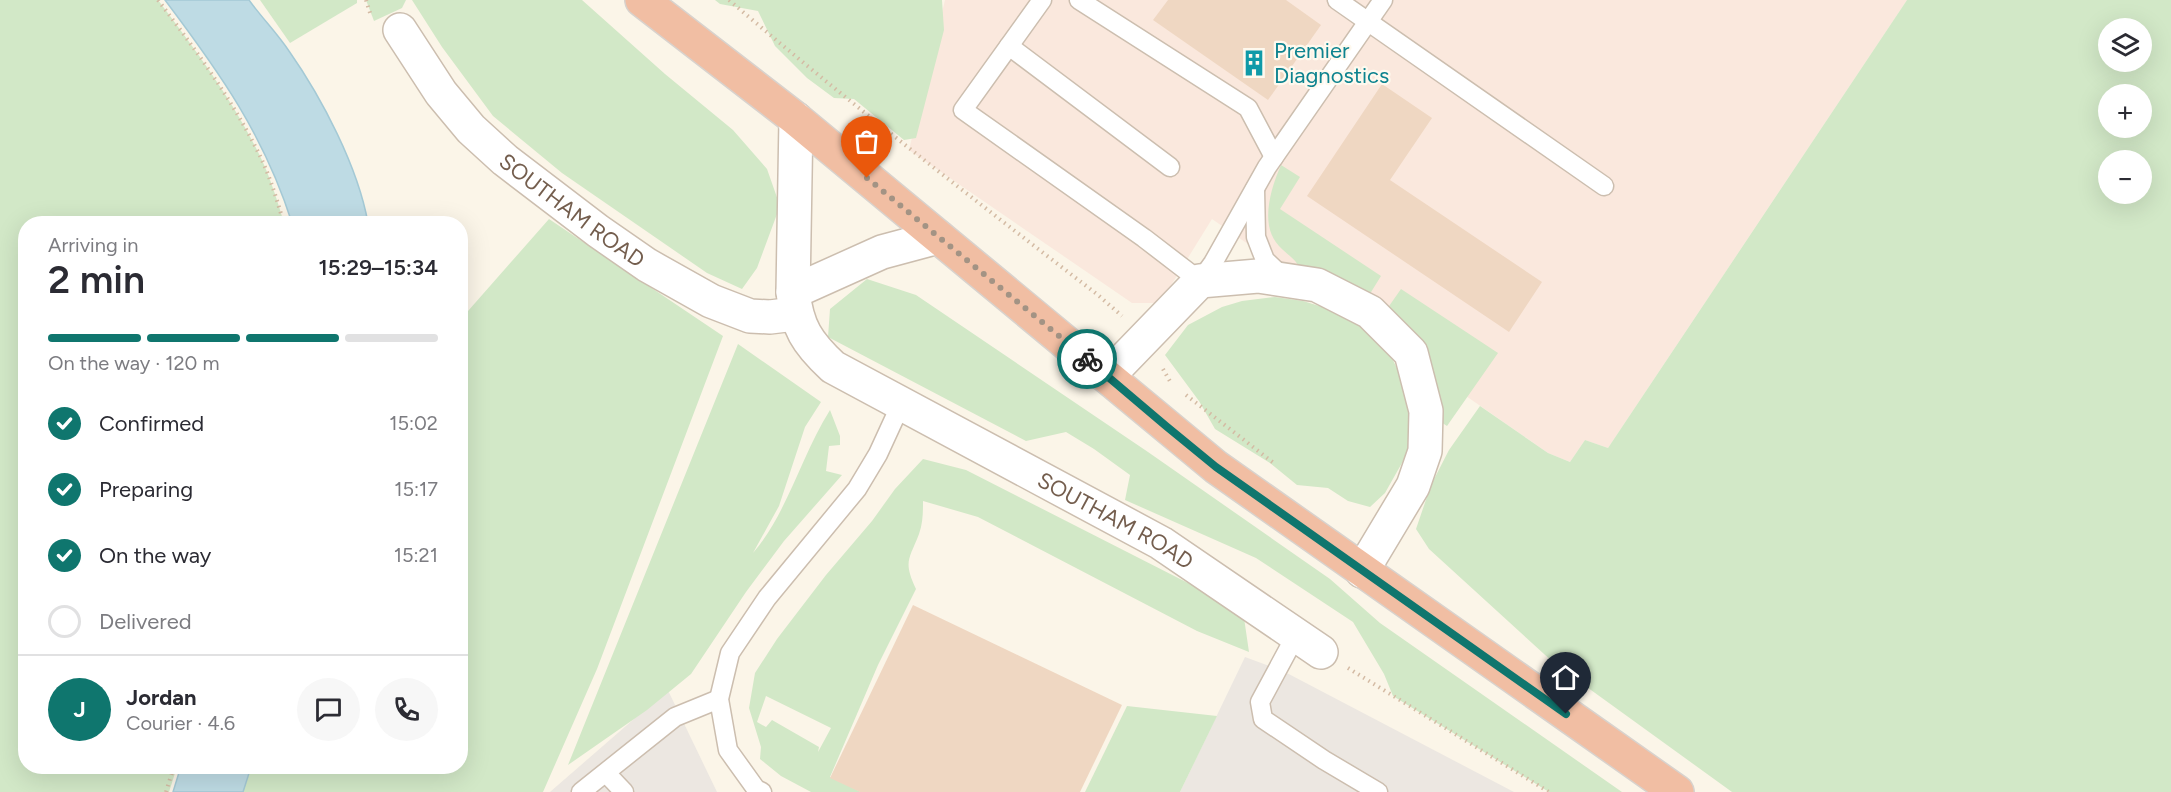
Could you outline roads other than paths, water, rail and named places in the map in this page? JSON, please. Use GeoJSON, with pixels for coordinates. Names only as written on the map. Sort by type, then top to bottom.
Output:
{"type":"FeatureCollection","features":[{"type":"Feature","properties":{"kind":"highway"},"geometry":{"type":"LineString","coordinates":[[642,0],[796,120],[1216,467],[1677,792]]}},
{"type":"Feature","properties":{"kind":"street","name":"SOUTHAM ROAD"},"geometry":{"type":"LineString","coordinates":[[400,30],[441,93],[471,129],[505,160],[598,231],[647,264],[711,301],[750,315],[770,317],[882,252],[938,237]]}},
{"type":"Feature","properties":{"kind":"street","name":"SOUTHAM ROAD"},"geometry":{"type":"LineString","coordinates":[[796,120],[794,303],[805,336],[816,352],[833,367],[1161,543],[1309,643]]}},
{"type":"Feature","properties":{"kind":"street"},"geometry":{"type":"LineString","coordinates":[[1108,376],[1200,281],[1258,276],[1317,285],[1370,312],[1411,353],[1426,411],[1425,451],[1413,486],[1362,571]]}},
{"type":"Feature","properties":{"kind":"lane"},"geometry":{"type":"LineString","coordinates":[[1042,0],[963,110],[1144,238],[1200,281],[1214,263],[1274,157],[1383,0]]}},
{"type":"Feature","properties":{"kind":"lane"},"geometry":{"type":"LineString","coordinates":[[1079,0],[1248,108],[1274,157]]}},
{"type":"Feature","properties":{"kind":"lane"},"geometry":{"type":"LineString","coordinates":[[1337,0],[1604,186]]}},
{"type":"Feature","properties":{"kind":"lane"},"geometry":{"type":"LineString","coordinates":[[1009,46],[1170,166]]}},
{"type":"Feature","properties":{"kind":"lane"},"geometry":{"type":"LineString","coordinates":[[1255,188],[1256,237],[1265,260],[1286,280]]}},
{"type":"Feature","properties":{"kind":"lane"},"geometry":{"type":"LineString","coordinates":[[762,792],[756,789],[728,750],[719,699],[730,653],[767,598],[857,489],[878,454],[901,404]]}},
{"type":"Feature","properties":{"kind":"lane"},"geometry":{"type":"LineString","coordinates":[[1309,643],[1260,702],[1263,719],[1324,760],[1378,792]]}},
{"type":"Feature","properties":{"kind":"lane"},"geometry":{"type":"LineString","coordinates":[[581,792],[675,717],[719,699]]}},
{"type":"Feature","properties":{"kind":"lane"},"geometry":{"type":"LineString","coordinates":[[606,772],[624,792]]}},
{"type":"Feature","properties":{"kind":"water"},"geometry":{"type":"Polygon","coordinates":[[[165,0],[249,0],[280,38],[326,111],[356,179],[366,216],[290,216],[281,191],[254,133],[204,53],[165,0]]]}},
{"type":"Feature","properties":{"kind":"water"},"geometry":{"type":"Polygon","coordinates":[[[179,774],[249,774],[243,792],[173,792],[179,774]]]}},
{"type":"Feature","properties":{"kind":"place","name":"Premier Diagnostics"},"geometry":{"type":"Point","coordinates":[1254,63]}}]}
